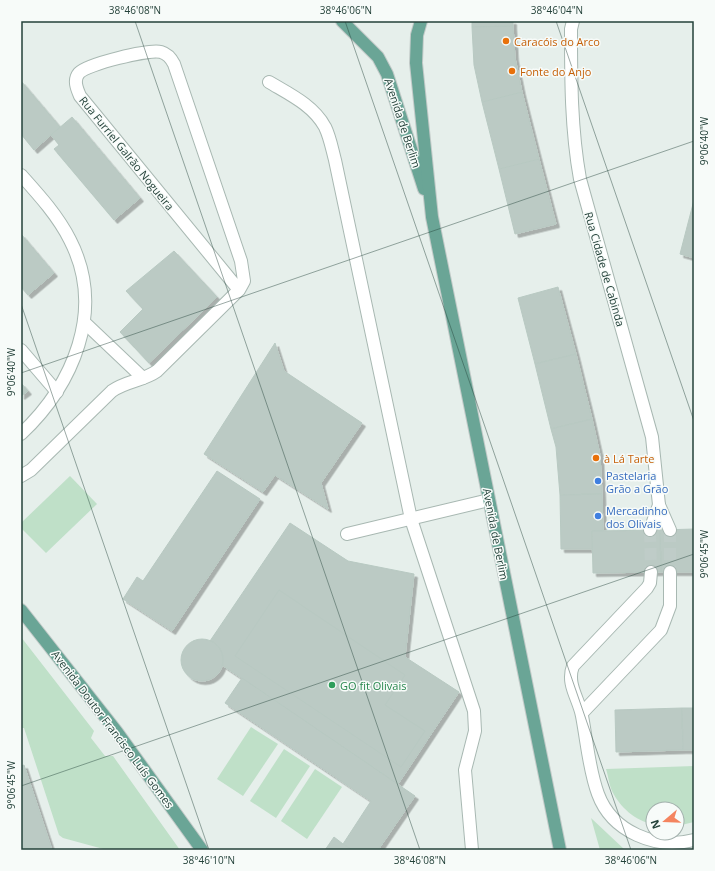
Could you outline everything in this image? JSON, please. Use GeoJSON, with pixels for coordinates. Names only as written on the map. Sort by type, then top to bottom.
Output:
{"type":"FeatureCollection","features":[{"type":"Feature","properties":{"kind":"main road","name":"Avenida de Berlim"},"geometry":{"type":"LineString","coordinates":[[342,21],[378,57],[387,74],[432,217]]}},
{"type":"Feature","properties":{"kind":"main road","name":"Avenida de Berlim"},"geometry":{"type":"LineString","coordinates":[[421,21],[416,47],[416,63],[432,217],[560,850]]}},
{"type":"Feature","properties":{"kind":"main road","name":"Avenida Doutor Francisco Luís Gomes"},"geometry":{"type":"LineString","coordinates":[[21,610],[108,720],[202,850]]}},
{"type":"Feature","properties":{"kind":"street","name":"Rua Cidade de Cabinda"},"geometry":{"type":"LineString","coordinates":[[570,24],[573,119],[578,166],[594,230],[652,437],[659,505],[670,530]]}},
{"type":"Feature","properties":{"kind":"street","name":"Rua Furriel Galrão Nogueira"},"geometry":{"type":"LineString","coordinates":[[145,52],[160,52],[172,60],[241,261],[244,281],[239,290],[80,96],[76,86],[80,72],[90,67],[145,52]]}},
{"type":"Feature","properties":{"kind":"street"},"geometry":{"type":"LineString","coordinates":[[269,82],[312,110],[325,128],[330,141],[411,519],[474,711],[475,731],[465,770],[472,850]]}},
{"type":"Feature","properties":{"kind":"street"},"geometry":{"type":"LineString","coordinates":[[21,175],[50,210],[71,241],[77,256],[84,288],[84,322],[82,336],[72,364],[57,392],[40,416],[21,434]]}},
{"type":"Feature","properties":{"kind":"street"},"geometry":{"type":"LineString","coordinates":[[21,476],[31,470],[112,391],[126,383],[143,378],[157,371],[239,290]]}},
{"type":"Feature","properties":{"kind":"street"},"geometry":{"type":"LineString","coordinates":[[84,322],[143,378]]}},
{"type":"Feature","properties":{"kind":"street"},"geometry":{"type":"LineString","coordinates":[[21,350],[57,392]]}},
{"type":"Feature","properties":{"kind":"street"},"geometry":{"type":"LineString","coordinates":[[347,534],[489,500]]}},
{"type":"Feature","properties":{"kind":"street","name":"Rua Cidade de Cabinda"},"geometry":{"type":"LineString","coordinates":[[650,530],[659,505]]}},
{"type":"Feature","properties":{"kind":"street"},"geometry":{"type":"LineString","coordinates":[[651,572],[650,583],[647,588],[573,666],[571,680],[582,713],[594,781],[603,803],[617,822],[629,831],[654,842],[675,843],[694,840]]}},
{"type":"Feature","properties":{"kind":"street"},"geometry":{"type":"LineString","coordinates":[[582,713],[661,630],[670,606],[670,572]]}},
{"type":"Feature","properties":{"kind":"green space"},"geometry":{"type":"Polygon","coordinates":[[[70,476],[97,504],[46,553],[21,528],[21,523],[70,476]]]}},
{"type":"Feature","properties":{"kind":"green space"},"geometry":{"type":"Polygon","coordinates":[[[21,637],[94,731],[91,738],[105,756],[113,756],[180,850],[107,850],[63,838],[59,835],[24,728],[21,728],[21,637]]]}},
{"type":"Feature","properties":{"kind":"green space"},"geometry":{"type":"Polygon","coordinates":[[[251,727],[278,744],[243,796],[217,779],[251,727]]]}},
{"type":"Feature","properties":{"kind":"green space"},"geometry":{"type":"Polygon","coordinates":[[[284,749],[310,766],[276,818],[250,801],[284,749]]]}},
{"type":"Feature","properties":{"kind":"green space"},"geometry":{"type":"Polygon","coordinates":[[[694,766],[694,822],[685,824],[685,801],[645,801],[645,822],[640,820],[624,808],[615,797],[606,769],[694,766]]]}},
{"type":"Feature","properties":{"kind":"green space"},"geometry":{"type":"Polygon","coordinates":[[[315,769],[342,787],[307,839],[281,821],[315,769]]]}},
{"type":"Feature","properties":{"kind":"green space"},"geometry":{"type":"Polygon","coordinates":[[[591,818],[625,850],[600,850],[591,818]]]}},
{"type":"Feature","properties":{"kind":"building"},"geometry":{"type":"Polygon","coordinates":[[[472,21],[513,21],[513,26],[472,27],[472,21]]]}},
{"type":"Feature","properties":{"kind":"building"},"geometry":{"type":"Polygon","coordinates":[[[513,26],[515,58],[522,92],[482,102],[474,65],[472,27],[513,26]]]}},
{"type":"Feature","properties":{"kind":"building"},"geometry":{"type":"Polygon","coordinates":[[[21,81],[60,127],[34,150],[21,134],[21,81]]]}},
{"type":"Feature","properties":{"kind":"building"},"geometry":{"type":"Polygon","coordinates":[[[522,92],[539,159],[499,169],[482,102],[522,92]]]}},
{"type":"Feature","properties":{"kind":"building"},"geometry":{"type":"Polygon","coordinates":[[[72,117],[140,198],[114,220],[54,149],[59,145],[51,135],[72,117]]]}},
{"type":"Feature","properties":{"kind":"building"},"geometry":{"type":"Polygon","coordinates":[[[539,159],[556,224],[515,234],[499,169],[539,159]]]}},
{"type":"Feature","properties":{"kind":"building"},"geometry":{"type":"Polygon","coordinates":[[[694,200],[694,258],[680,254],[694,200]]]}},
{"type":"Feature","properties":{"kind":"building"},"geometry":{"type":"Polygon","coordinates":[[[21,234],[54,273],[28,295],[21,287],[21,234]]]}},
{"type":"Feature","properties":{"kind":"building"},"geometry":{"type":"Polygon","coordinates":[[[174,251],[217,297],[149,363],[120,332],[143,309],[126,291],[174,251]]]}},
{"type":"Feature","properties":{"kind":"building"},"geometry":{"type":"Polygon","coordinates":[[[558,287],[576,354],[535,364],[518,298],[558,287]]]}},
{"type":"Feature","properties":{"kind":"building"},"geometry":{"type":"Polygon","coordinates":[[[275,343],[284,371],[362,423],[321,483],[328,509],[275,475],[263,492],[204,454],[275,343]]]}},
{"type":"Feature","properties":{"kind":"building"},"geometry":{"type":"Polygon","coordinates":[[[576,354],[592,419],[551,429],[535,364],[576,354]]]}},
{"type":"Feature","properties":{"kind":"building"},"geometry":{"type":"Polygon","coordinates":[[[21,383],[28,391],[21,396],[21,383]]]}},
{"type":"Feature","properties":{"kind":"building"},"geometry":{"type":"Polygon","coordinates":[[[592,419],[600,455],[602,494],[560,495],[556,447],[551,429],[592,419]]]}},
{"type":"Feature","properties":{"kind":"building"},"geometry":{"type":"Polygon","coordinates":[[[217,471],[260,499],[172,631],[123,599],[137,577],[143,581],[217,471]]]}},
{"type":"Feature","properties":{"kind":"building"},"geometry":{"type":"Polygon","coordinates":[[[602,494],[603,531],[592,531],[593,549],[561,549],[560,495],[602,494]]]}},
{"type":"Feature","properties":{"kind":"building"},"geometry":{"type":"Polygon","coordinates":[[[290,523],[348,561],[414,574],[405,657],[459,692],[398,784],[222,665],[221,651],[217,645],[210,641],[290,523]]]}},
{"type":"Feature","properties":{"kind":"building"},"geometry":{"type":"Polygon","coordinates":[[[694,529],[694,572],[661,572],[660,530],[694,529]]]}},
{"type":"Feature","properties":{"kind":"building"},"geometry":{"type":"Polygon","coordinates":[[[660,530],[661,572],[593,573],[592,531],[660,530]]]}},
{"type":"Feature","properties":{"kind":"building"},"geometry":{"type":"Polygon","coordinates":[[[279,590],[405,675],[385,705],[425,731],[401,767],[235,656],[279,590]]]}},
{"type":"Feature","properties":{"kind":"building"},"geometry":{"type":"Polygon","coordinates":[[[198,639],[206,639],[214,642],[220,648],[223,660],[220,672],[214,678],[206,681],[198,681],[190,678],[184,672],[181,664],[181,656],[184,648],[190,642],[198,639]]]}},
{"type":"Feature","properties":{"kind":"building"},"geometry":{"type":"Polygon","coordinates":[[[242,678],[415,796],[378,850],[352,850],[343,844],[371,801],[225,703],[242,678]]]}},
{"type":"Feature","properties":{"kind":"building"},"geometry":{"type":"Polygon","coordinates":[[[682,708],[683,750],[616,752],[615,710],[682,708]]]}},
{"type":"Feature","properties":{"kind":"building"},"geometry":{"type":"Polygon","coordinates":[[[682,708],[694,708],[694,750],[683,750],[682,708]]]}},
{"type":"Feature","properties":{"kind":"building"},"geometry":{"type":"Polygon","coordinates":[[[24,765],[52,850],[21,850],[21,766],[24,765]]]}},
{"type":"Feature","properties":{"kind":"building"},"geometry":{"type":"Polygon","coordinates":[[[334,837],[343,844],[352,850],[325,850],[334,837]]]}},
{"type":"Feature","properties":{"kind":"tunnel"},"geometry":{"type":"LineString","coordinates":[[650,530],[651,572]]}},
{"type":"Feature","properties":{"kind":"tunnel"},"geometry":{"type":"LineString","coordinates":[[670,530],[670,572]]}},
{"type":"Feature","properties":{"kind":"place","name":"Caracóis do Arco"},"geometry":{"type":"Point","coordinates":[506,41]}},
{"type":"Feature","properties":{"kind":"place","name":"Fonte do Anjo"},"geometry":{"type":"Point","coordinates":[512,71]}},
{"type":"Feature","properties":{"kind":"place","name":"à Lá Tarte"},"geometry":{"type":"Point","coordinates":[596,458]}},
{"type":"Feature","properties":{"kind":"place","name":"Pastelaria Grão a Grão"},"geometry":{"type":"Point","coordinates":[598,481]}},
{"type":"Feature","properties":{"kind":"place","name":"Mercadinho dos Olivais"},"geometry":{"type":"Point","coordinates":[598,516]}},
{"type":"Feature","properties":{"kind":"place","name":"GO fit Olivais"},"geometry":{"type":"Point","coordinates":[332,685]}}]}
